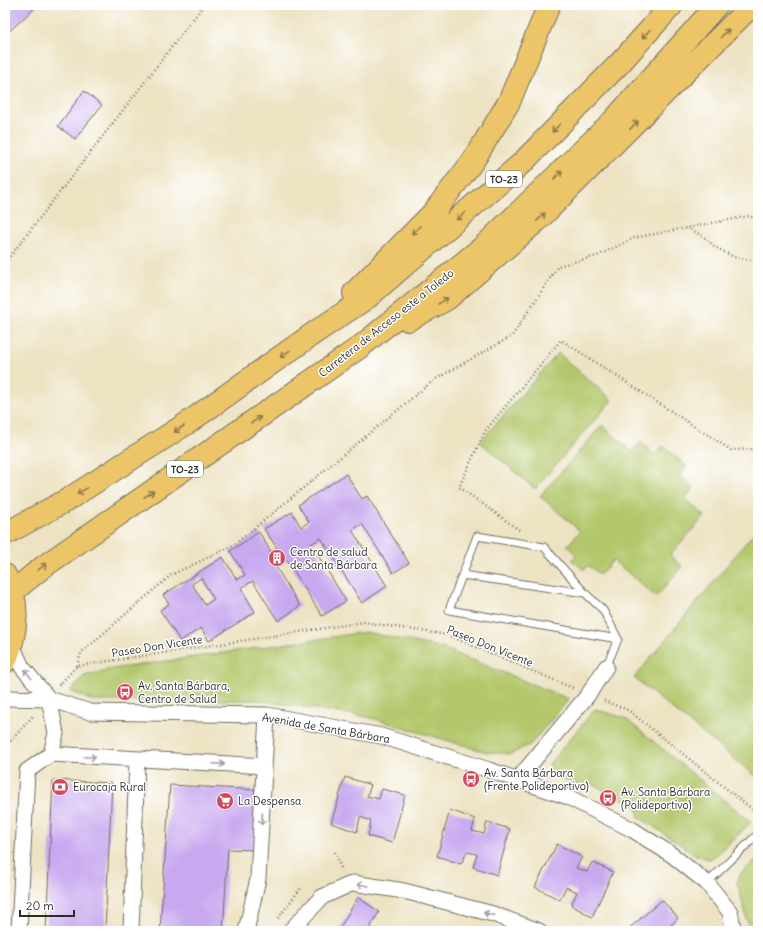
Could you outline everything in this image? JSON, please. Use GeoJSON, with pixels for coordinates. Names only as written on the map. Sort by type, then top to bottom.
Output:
{"type":"FeatureCollection","features":[{"type":"Feature","properties":{"kind":"main road"},"geometry":{"type":"LineString","coordinates":[[433,213],[499,96],[535,5]]}},
{"type":"Feature","properties":{"kind":"main road"},"geometry":{"type":"LineString","coordinates":[[316,331],[433,213],[473,160],[509,102],[549,5]]}},
{"type":"Feature","properties":{"kind":"main road","name":"TO-23"},"geometry":{"type":"LineString","coordinates":[[5,534],[67,500],[189,422],[316,331],[368,297],[522,163],[620,63],[672,5]]}},
{"type":"Feature","properties":{"kind":"main road","name":"Carretera de Acceso este a Toledo"},"geometry":{"type":"LineString","coordinates":[[9,584],[43,567],[360,347],[484,246],[613,121],[717,5]]}},
{"type":"Feature","properties":{"kind":"main road"},"geometry":{"type":"LineString","coordinates":[[360,347],[447,299],[539,219],[752,5]]}},
{"type":"Feature","properties":{"kind":"main road"},"geometry":{"type":"LineString","coordinates":[[9,584],[16,610],[16,622],[9,653]]}},
{"type":"Feature","properties":{"kind":"street"},"geometry":{"type":"LineString","coordinates":[[9,653],[49,699],[56,733],[51,754]]}},
{"type":"Feature","properties":{"kind":"street"},"geometry":{"type":"LineString","coordinates":[[518,779],[588,695],[606,667]]}},
{"type":"Feature","properties":{"kind":"street","name":"Avenida de Santa Bárbara"},"geometry":{"type":"LineString","coordinates":[[5,698],[49,699],[90,712],[267,715],[381,736],[518,779],[568,797],[633,830],[672,855],[707,883],[730,912],[734,931]]}},
{"type":"Feature","properties":{"kind":"street"},"geometry":{"type":"LineString","coordinates":[[246,931],[258,879],[267,715]]}},
{"type":"Feature","properties":{"kind":"street"},"geometry":{"type":"LineString","coordinates":[[19,931],[27,771],[51,754],[264,766]]}},
{"type":"Feature","properties":{"kind":"street"},"geometry":{"type":"LineString","coordinates":[[131,931],[137,759]]}},
{"type":"Feature","properties":{"kind":"street"},"geometry":{"type":"LineString","coordinates":[[290,931],[322,896],[353,883],[419,895],[493,914],[540,931]]}},
{"type":"Feature","properties":{"kind":"lane"},"geometry":{"type":"LineString","coordinates":[[477,536],[544,547],[585,593],[603,610],[618,640],[449,610],[477,536]]}},
{"type":"Feature","properties":{"kind":"lane"},"geometry":{"type":"LineString","coordinates":[[462,575],[585,593]]}},
{"type":"Feature","properties":{"kind":"lane"},"geometry":{"type":"LineString","coordinates":[[606,667],[618,640]]}},
{"type":"Feature","properties":{"kind":"lane"},"geometry":{"type":"LineString","coordinates":[[707,883],[758,834]]}},
{"type":"Feature","properties":{"kind":"path"},"geometry":{"type":"LineString","coordinates":[[5,263],[204,5]]}},
{"type":"Feature","properties":{"kind":"path"},"geometry":{"type":"LineString","coordinates":[[5,747],[77,666],[81,653],[171,575],[234,545],[434,380],[512,336],[558,266],[597,256],[634,238],[749,216],[758,219]]}},
{"type":"Feature","properties":{"kind":"path"},"geometry":{"type":"LineString","coordinates":[[687,228],[703,236],[715,246],[734,257],[758,261]]}},
{"type":"Feature","properties":{"kind":"path"},"geometry":{"type":"LineString","coordinates":[[544,547],[459,487],[485,431],[561,340],[731,450],[758,449]]}},
{"type":"Feature","properties":{"kind":"path","name":"Paseo Don Vicente"},"geometry":{"type":"LineString","coordinates":[[77,666],[364,622],[447,635],[588,695],[628,710],[758,814]]}},
{"type":"Feature","properties":{"kind":"path"},"geometry":{"type":"LineString","coordinates":[[277,921],[301,888]]}},
{"type":"Feature","properties":{"kind":"green space"},"geometry":{"type":"Polygon","coordinates":[[[558,353],[612,400],[535,489],[480,442],[558,353]]]}},
{"type":"Feature","properties":{"kind":"green space"},"geometry":{"type":"Polygon","coordinates":[[[602,425],[632,452],[641,442],[655,455],[663,446],[687,466],[680,475],[694,488],[685,498],[705,516],[670,555],[682,566],[656,597],[613,560],[600,575],[588,565],[584,570],[572,560],[576,555],[567,546],[580,531],[540,496],[602,425]]]}},
{"type":"Feature","properties":{"kind":"green space"},"geometry":{"type":"Polygon","coordinates":[[[758,528],[758,778],[634,678],[758,528]]]}},
{"type":"Feature","properties":{"kind":"green space"},"geometry":{"type":"Polygon","coordinates":[[[366,632],[442,648],[569,699],[531,744],[511,754],[486,752],[368,717],[256,700],[93,701],[70,691],[84,676],[112,669],[366,632]]]}},
{"type":"Feature","properties":{"kind":"green space"},"geometry":{"type":"Polygon","coordinates":[[[595,709],[625,718],[751,822],[717,855],[708,859],[696,855],[639,817],[637,806],[592,784],[583,787],[554,775],[549,769],[550,763],[595,709]]]}},
{"type":"Feature","properties":{"kind":"green space"},"geometry":{"type":"Polygon","coordinates":[[[758,858],[758,931],[750,931],[737,882],[741,873],[758,858]]]}},
{"type":"Feature","properties":{"kind":"building"},"geometry":{"type":"Polygon","coordinates":[[[5,5],[38,5],[5,35],[5,5]]]}},
{"type":"Feature","properties":{"kind":"building"},"geometry":{"type":"Polygon","coordinates":[[[84,91],[102,105],[75,139],[58,126],[84,91]]]}},
{"type":"Feature","properties":{"kind":"building","name":"Centro de salud de Santa Bárbara"},"geometry":{"type":"Polygon","coordinates":[[[346,474],[362,499],[367,496],[409,563],[393,573],[362,524],[352,530],[387,586],[362,603],[321,538],[311,544],[346,601],[322,616],[287,560],[276,567],[300,606],[278,621],[253,581],[241,588],[255,612],[209,641],[201,628],[180,641],[160,610],[169,604],[163,595],[223,557],[237,580],[245,575],[230,551],[259,532],[271,552],[277,548],[264,529],[292,512],[301,527],[309,522],[298,505],[346,474]],[[201,578],[192,584],[205,605],[214,599],[201,578]]]}},
{"type":"Feature","properties":{"kind":"building"},"geometry":{"type":"Polygon","coordinates":[[[345,777],[371,785],[367,796],[379,799],[382,789],[405,795],[392,843],[368,836],[371,821],[360,817],[357,832],[331,823],[345,777]]]}},
{"type":"Feature","properties":{"kind":"building"},"geometry":{"type":"Polygon","coordinates":[[[53,780],[112,783],[105,931],[46,931],[53,780]]]}},
{"type":"Feature","properties":{"kind":"building"},"geometry":{"type":"Polygon","coordinates":[[[170,785],[259,790],[255,850],[228,849],[223,931],[160,931],[170,785]]]}},
{"type":"Feature","properties":{"kind":"building"},"geometry":{"type":"Polygon","coordinates":[[[450,810],[475,819],[472,831],[484,834],[487,822],[510,829],[497,875],[473,867],[477,854],[467,852],[461,864],[437,856],[450,810]]]}},
{"type":"Feature","properties":{"kind":"building"},"geometry":{"type":"Polygon","coordinates":[[[557,844],[582,857],[576,868],[587,872],[592,862],[613,872],[592,917],[571,905],[577,892],[566,887],[560,900],[535,887],[557,844]]]}},
{"type":"Feature","properties":{"kind":"building"},"geometry":{"type":"Polygon","coordinates":[[[358,897],[379,912],[368,931],[338,931],[358,897]]]}},
{"type":"Feature","properties":{"kind":"building"},"geometry":{"type":"Polygon","coordinates":[[[662,900],[678,918],[669,927],[672,931],[626,931],[662,900]]]}},
{"type":"Feature","properties":{"kind":"place","name":"Centro de salud de Santa Bárbara"},"geometry":{"type":"Point","coordinates":[277,558]}},
{"type":"Feature","properties":{"kind":"place","name":"Av. Santa Bárbara, Centro de Salud"},"geometry":{"type":"Point","coordinates":[125,692]}},
{"type":"Feature","properties":{"kind":"place","name":"Av. Santa Bárbara (Frente Polideportivo)"},"geometry":{"type":"Point","coordinates":[471,779]}},
{"type":"Feature","properties":{"kind":"place","name":"Eurocaja Rural"},"geometry":{"type":"Point","coordinates":[60,787]}},
{"type":"Feature","properties":{"kind":"place","name":"Av. Santa Bárbara (Polideportivo)"},"geometry":{"type":"Point","coordinates":[608,798]}},
{"type":"Feature","properties":{"kind":"place","name":"La Despensa"},"geometry":{"type":"Point","coordinates":[225,801]}}]}
